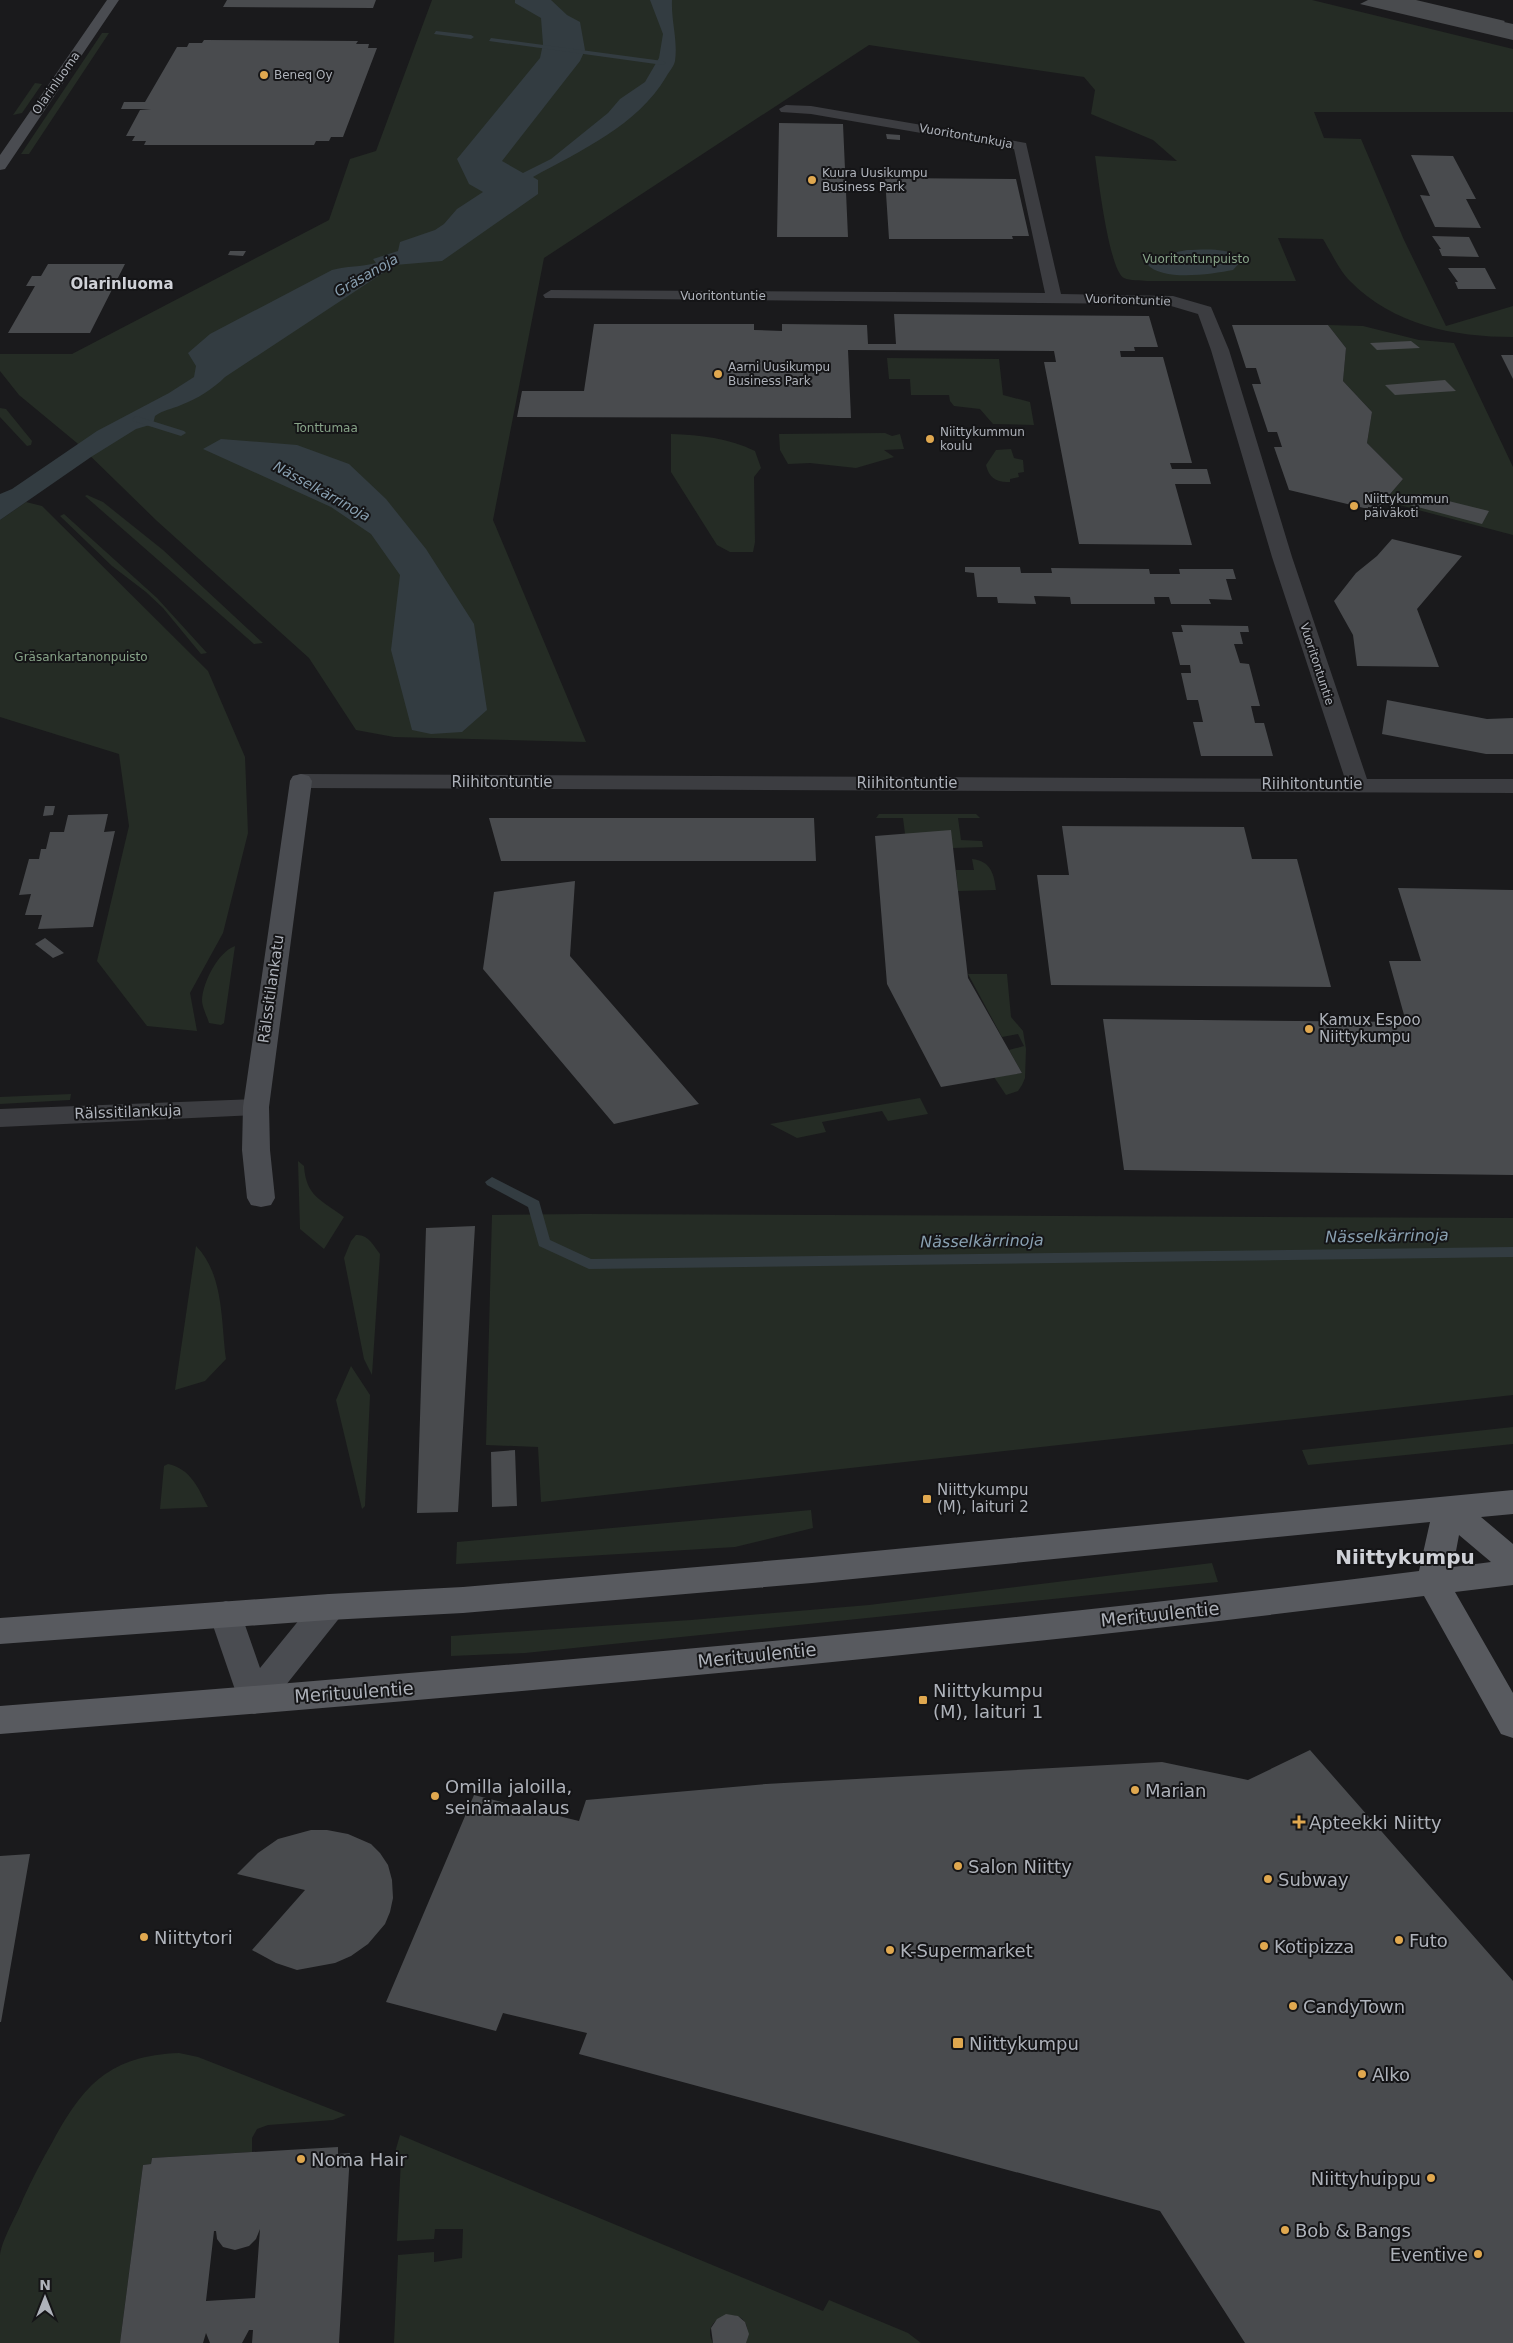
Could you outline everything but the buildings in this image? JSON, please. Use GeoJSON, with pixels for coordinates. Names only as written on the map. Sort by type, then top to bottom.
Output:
{"type":"FeatureCollection","features":[{"type":"Feature","properties":{"kind":"main road","name":"Olarinluoma"},"geometry":{"type":"LineString","coordinates":[[0,166],[113,0]]}},
{"type":"Feature","properties":{"kind":"main road","name":"Rälssitilankatu"},"geometry":{"type":"LineString","coordinates":[[261,1198],[256,1150],[256,1107],[301,781]]}},
{"type":"Feature","properties":{"kind":"main road"},"geometry":{"type":"LineString","coordinates":[[0,1630],[511,1596],[1513,1502]]}},
{"type":"Feature","properties":{"kind":"main road"},"geometry":{"type":"LineString","coordinates":[[1449,1508],[1513,1562]]}},
{"type":"Feature","properties":{"kind":"main road"},"geometry":{"type":"LineString","coordinates":[[1449,1508],[1433,1582],[1513,1724]]}},
{"type":"Feature","properties":{"kind":"main road","name":"Merituulentie"},"geometry":{"type":"LineString","coordinates":[[0,1720],[409,1688],[1001,1631],[1251,1605],[1513,1572]]}},
{"type":"Feature","properties":{"kind":"main road"},"geometry":{"type":"LineString","coordinates":[[254,1700],[329,1607]]}},
{"type":"Feature","properties":{"kind":"main road"},"geometry":{"type":"LineString","coordinates":[[226,1614],[254,1700]]}},
{"type":"Feature","properties":{"kind":"street","name":"Vuoritontunkuja"},"geometry":{"type":"LineString","coordinates":[[786,109],[811,110],[1021,146],[1054,298]]}},
{"type":"Feature","properties":{"kind":"street","name":"Vuoritontuntie"},"geometry":{"type":"LineString","coordinates":[[551,295],[1054,298],[1173,301],[1205,311],[1209,317],[1285,566],[1358,785]]}},
{"type":"Feature","properties":{"kind":"street","name":"Riihitontuntie"},"geometry":{"type":"LineString","coordinates":[[301,781],[1513,786]]}},
{"type":"Feature","properties":{"kind":"street","name":"Rälssitilankuja"},"geometry":{"type":"LineString","coordinates":[[0,1118],[256,1107]]}},
{"type":"Feature","properties":{"kind":"green space","name":"Tonttumaa"},"geometry":{"type":"Polygon","coordinates":[[[432,0],[1312,0],[1513,49],[1513,112],[1314,112],[1324,138],[1361,139],[1404,240],[1446,326],[1513,306],[1513,337],[1447,331],[1426,326],[1385,308],[1367,296],[1346,277],[1323,239],[1278,238],[1296,281],[1147,281],[1124,278],[1119,272],[1109,241],[1095,156],[1177,161],[1153,140],[1091,114],[1095,90],[1084,77],[869,45],[544,258],[493,520],[586,742],[394,737],[356,730],[309,658],[157,521],[77,443],[19,395],[0,371],[0,354],[72,354],[329,220],[350,159],[376,151],[432,0]]]}},
{"type":"Feature","properties":{"kind":"green space"},"geometry":{"type":"Polygon","coordinates":[[[102,33],[109,33],[29,154],[21,154],[102,33]]]}},
{"type":"Feature","properties":{"kind":"green space"},"geometry":{"type":"Polygon","coordinates":[[[35,83],[42,84],[22,113],[13,115],[35,83]]]}},
{"type":"Feature","properties":{"kind":"green space"},"geometry":{"type":"Polygon","coordinates":[[[1328,325],[1363,326],[1419,340],[1454,343],[1513,467],[1513,535],[1384,501],[1403,479],[1367,443],[1372,412],[1343,381],[1346,348],[1328,325]]]}},
{"type":"Feature","properties":{"kind":"green space"},"geometry":{"type":"Polygon","coordinates":[[[887,358],[999,359],[1003,395],[1030,402],[1034,425],[993,424],[980,409],[954,406],[950,401],[949,395],[911,395],[910,379],[889,379],[887,358]]]}},
{"type":"Feature","properties":{"kind":"green space"},"geometry":{"type":"Polygon","coordinates":[[[0,408],[6,409],[32,441],[31,445],[27,446],[0,417],[0,408]]]}},
{"type":"Feature","properties":{"kind":"green space"},"geometry":{"type":"Polygon","coordinates":[[[885,433],[892,436],[900,434],[904,449],[884,450],[894,457],[856,468],[810,463],[788,464],[780,450],[779,434],[885,433]]]}},
{"type":"Feature","properties":{"kind":"green space"},"geometry":{"type":"Polygon","coordinates":[[[671,434],[714,438],[735,443],[755,451],[761,468],[754,477],[755,542],[753,552],[730,552],[717,545],[671,472],[671,434]]]}},
{"type":"Feature","properties":{"kind":"green space"},"geometry":{"type":"Polygon","coordinates":[[[1011,449],[1014,458],[1023,460],[1024,472],[1018,473],[1019,477],[1010,479],[1010,482],[1001,482],[994,479],[986,465],[996,450],[1011,449]]]}},
{"type":"Feature","properties":{"kind":"green space"},"geometry":{"type":"Polygon","coordinates":[[[87,495],[103,502],[163,550],[263,643],[254,644],[85,496],[87,495]]]}},
{"type":"Feature","properties":{"kind":"green space","name":"Gräsankartanonpuisto"},"geometry":{"type":"Polygon","coordinates":[[[26,502],[42,506],[208,671],[245,757],[248,833],[223,933],[190,993],[197,1031],[147,1026],[97,961],[129,826],[119,754],[0,717],[0,520],[26,502]]]}},
{"type":"Feature","properties":{"kind":"green space"},"geometry":{"type":"Polygon","coordinates":[[[64,514],[157,598],[207,653],[201,654],[163,608],[146,592],[112,566],[60,516],[64,514]]]}},
{"type":"Feature","properties":{"kind":"green space"},"geometry":{"type":"Polygon","coordinates":[[[879,814],[976,814],[980,818],[958,818],[961,840],[982,841],[983,847],[953,848],[905,834],[903,818],[876,818],[879,814]]]}},
{"type":"Feature","properties":{"kind":"green space"},"geometry":{"type":"Polygon","coordinates":[[[972,859],[987,865],[993,874],[996,890],[958,891],[956,870],[974,870],[972,859]]]}},
{"type":"Feature","properties":{"kind":"green space"},"geometry":{"type":"Polygon","coordinates":[[[235,946],[224,1023],[221,1025],[209,1023],[202,1003],[205,985],[217,961],[229,949],[235,946]]]}},
{"type":"Feature","properties":{"kind":"green space"},"geometry":{"type":"Polygon","coordinates":[[[968,974],[1007,974],[1011,1017],[1023,1031],[1026,1049],[1025,1078],[1018,1091],[1006,1095],[994,1077],[1022,1073],[1009,1050],[1024,1046],[1018,1034],[1002,1037],[968,974]]]}},
{"type":"Feature","properties":{"kind":"green space"},"geometry":{"type":"Polygon","coordinates":[[[71,1094],[70,1100],[0,1104],[0,1097],[71,1094]]]}},
{"type":"Feature","properties":{"kind":"green space"},"geometry":{"type":"Polygon","coordinates":[[[920,1098],[928,1114],[888,1121],[882,1111],[822,1122],[826,1132],[797,1138],[770,1124],[920,1098]]]}},
{"type":"Feature","properties":{"kind":"green space"},"geometry":{"type":"Polygon","coordinates":[[[298,1161],[304,1166],[308,1185],[316,1197],[344,1217],[324,1249],[300,1229],[298,1161]]]}},
{"type":"Feature","properties":{"kind":"green space"},"geometry":{"type":"Polygon","coordinates":[[[492,1215],[1513,1218],[1513,1395],[541,1502],[538,1447],[486,1445],[492,1215]]]}},
{"type":"Feature","properties":{"kind":"green space"},"geometry":{"type":"Polygon","coordinates":[[[356,1235],[367,1238],[380,1254],[372,1375],[364,1359],[344,1258],[351,1241],[356,1235]]]}},
{"type":"Feature","properties":{"kind":"green space"},"geometry":{"type":"Polygon","coordinates":[[[196,1246],[212,1270],[220,1299],[226,1359],[205,1381],[175,1390],[196,1246]]]}},
{"type":"Feature","properties":{"kind":"green space"},"geometry":{"type":"Polygon","coordinates":[[[351,1366],[370,1395],[365,1506],[362,1509],[336,1400],[351,1366]]]}},
{"type":"Feature","properties":{"kind":"green space"},"geometry":{"type":"Polygon","coordinates":[[[1513,1427],[1513,1444],[1308,1465],[1302,1450],[1513,1427]]]}},
{"type":"Feature","properties":{"kind":"green space"},"geometry":{"type":"Polygon","coordinates":[[[168,1464],[183,1470],[193,1480],[208,1507],[160,1509],[164,1466],[168,1464]]]}},
{"type":"Feature","properties":{"kind":"green space"},"geometry":{"type":"Polygon","coordinates":[[[811,1510],[813,1528],[735,1547],[456,1564],[457,1542],[811,1510]]]}},
{"type":"Feature","properties":{"kind":"green space"},"geometry":{"type":"Polygon","coordinates":[[[1212,1563],[1218,1582],[525,1653],[451,1656],[451,1636],[691,1620],[869,1605],[1212,1563]]]}},
{"type":"Feature","properties":{"kind":"green space"},"geometry":{"type":"Polygon","coordinates":[[[179,2053],[198,2057],[346,2115],[333,2120],[268,2125],[257,2129],[252,2138],[252,2152],[152,2158],[151,2164],[143,2165],[120,2343],[0,2343],[1,2249],[34,2177],[64,2121],[88,2089],[117,2067],[155,2055],[179,2053]]]}},
{"type":"Feature","properties":{"kind":"green space"},"geometry":{"type":"Polygon","coordinates":[[[400,2135],[823,2311],[829,2300],[908,2333],[921,2343],[746,2343],[747,2329],[744,2320],[736,2316],[728,2316],[719,2319],[713,2325],[710,2333],[713,2343],[394,2343],[398,2255],[434,2252],[434,2262],[462,2258],[463,2229],[435,2229],[434,2239],[397,2241],[401,2159],[394,2156],[400,2135]]]}},
{"type":"Feature","properties":{"kind":"water","name":"Gräsanoja"},"geometry":{"type":"Polygon","coordinates":[[[515,0],[551,0],[567,15],[580,22],[585,50],[580,61],[502,161],[523,173],[551,159],[608,113],[620,99],[645,82],[659,58],[663,34],[650,0],[672,0],[676,46],[674,63],[654,94],[624,123],[588,147],[533,177],[538,180],[538,194],[442,261],[395,265],[225,377],[215,386],[187,403],[158,414],[155,416],[153,424],[136,429],[91,457],[0,520],[0,494],[12,489],[97,431],[169,393],[194,377],[196,366],[188,353],[210,334],[332,270],[376,263],[373,259],[398,251],[400,242],[435,230],[444,224],[457,209],[483,192],[469,184],[457,159],[540,58],[543,44],[541,18],[515,3],[515,0]]]}},
{"type":"Feature","properties":{"kind":"water"},"geometry":{"type":"Polygon","coordinates":[[[1187,250],[1224,251],[1237,256],[1241,261],[1233,270],[1188,275],[1164,273],[1154,270],[1147,264],[1157,256],[1187,250]]]}},
{"type":"Feature","properties":{"kind":"water"},"geometry":{"type":"Polygon","coordinates":[[[221,439],[297,445],[349,464],[386,499],[426,549],[474,624],[487,710],[462,732],[431,734],[412,730],[391,650],[400,575],[371,534],[331,507],[203,449],[221,439]]]}},
{"type":"Feature","properties":{"kind":"waterway"},"geometry":{"type":"LineString","coordinates":[[436,33],[471,37]]}},
{"type":"Feature","properties":{"kind":"waterway"},"geometry":{"type":"LineString","coordinates":[[491,40],[663,63]]}},
{"type":"Feature","properties":{"kind":"waterway","name":"Nässelkärrinoja"},"geometry":{"type":"LineString","coordinates":[[136,419],[181,433]]}},
{"type":"Feature","properties":{"kind":"waterway","name":"Nässelkärrinoja"},"geometry":{"type":"LineString","coordinates":[[492,1182],[534,1204],[544,1243],[589,1264],[1513,1252]]}},
{"type":"Feature","properties":{"kind":"place","name":"Beneq Oy"},"geometry":{"type":"Point","coordinates":[264,75]}},
{"type":"Feature","properties":{"kind":"place","name":"Kuura Uusikumpu Business Park"},"geometry":{"type":"Point","coordinates":[812,180]}},
{"type":"Feature","properties":{"kind":"place","name":"Aarni Uusikumpu Business Park"},"geometry":{"type":"Point","coordinates":[718,374]}},
{"type":"Feature","properties":{"kind":"place","name":"Niittykummun koulu"},"geometry":{"type":"Point","coordinates":[930,439]}},
{"type":"Feature","properties":{"kind":"place","name":"Niittykummun päiväkoti"},"geometry":{"type":"Point","coordinates":[1354,506]}},
{"type":"Feature","properties":{"kind":"place","name":"Kamux Espoo Niittykumpu"},"geometry":{"type":"Point","coordinates":[1309,1029]}},
{"type":"Feature","properties":{"kind":"place","name":"Niittykumpu (M), laituri 2"},"geometry":{"type":"Point","coordinates":[927,1499]}},
{"type":"Feature","properties":{"kind":"place","name":"Niittykumpu (M), laituri 1"},"geometry":{"type":"Point","coordinates":[923,1700]}},
{"type":"Feature","properties":{"kind":"place","name":"Marian"},"geometry":{"type":"Point","coordinates":[1135,1790]}},
{"type":"Feature","properties":{"kind":"place","name":"Omilla jaloilla, seinämaalaus"},"geometry":{"type":"Point","coordinates":[435,1796]}},
{"type":"Feature","properties":{"kind":"place","name":"Apteekki Niitty"},"geometry":{"type":"Point","coordinates":[1299,1822]}},
{"type":"Feature","properties":{"kind":"place","name":"Salon Niitty"},"geometry":{"type":"Point","coordinates":[958,1866]}},
{"type":"Feature","properties":{"kind":"place","name":"Subway"},"geometry":{"type":"Point","coordinates":[1268,1879]}},
{"type":"Feature","properties":{"kind":"place","name":"Niittytori"},"geometry":{"type":"Point","coordinates":[144,1937]}},
{"type":"Feature","properties":{"kind":"place","name":"Futo"},"geometry":{"type":"Point","coordinates":[1399,1940]}},
{"type":"Feature","properties":{"kind":"place","name":"Kotipizza"},"geometry":{"type":"Point","coordinates":[1264,1946]}},
{"type":"Feature","properties":{"kind":"place","name":"K-Supermarket"},"geometry":{"type":"Point","coordinates":[890,1950]}},
{"type":"Feature","properties":{"kind":"place","name":"CandyTown"},"geometry":{"type":"Point","coordinates":[1293,2006]}},
{"type":"Feature","properties":{"kind":"place","name":"Niittykumpu"},"geometry":{"type":"Point","coordinates":[958,2043]}},
{"type":"Feature","properties":{"kind":"place","name":"Alko"},"geometry":{"type":"Point","coordinates":[1362,2074]}},
{"type":"Feature","properties":{"kind":"place","name":"Noma Hair"},"geometry":{"type":"Point","coordinates":[301,2159]}},
{"type":"Feature","properties":{"kind":"place","name":"Niittyhuippu"},"geometry":{"type":"Point","coordinates":[1431,2178]}},
{"type":"Feature","properties":{"kind":"place","name":"Bob & Bangs"},"geometry":{"type":"Point","coordinates":[1285,2230]}},
{"type":"Feature","properties":{"kind":"place","name":"Eventive"},"geometry":{"type":"Point","coordinates":[1478,2254]}},
{"type":"Feature","properties":{"kind":"district","name":"Olarinluoma"},"geometry":{"type":"Point","coordinates":[122,284]}},
{"type":"Feature","properties":{"kind":"district","name":"Niittykumpu"},"geometry":{"type":"Point","coordinates":[1405,1557]}},
{"type":"Feature","properties":{"kind":"park label","name":"Vuoritontunpuisto"},"geometry":{"type":"Point","coordinates":[1196,259]}}]}
